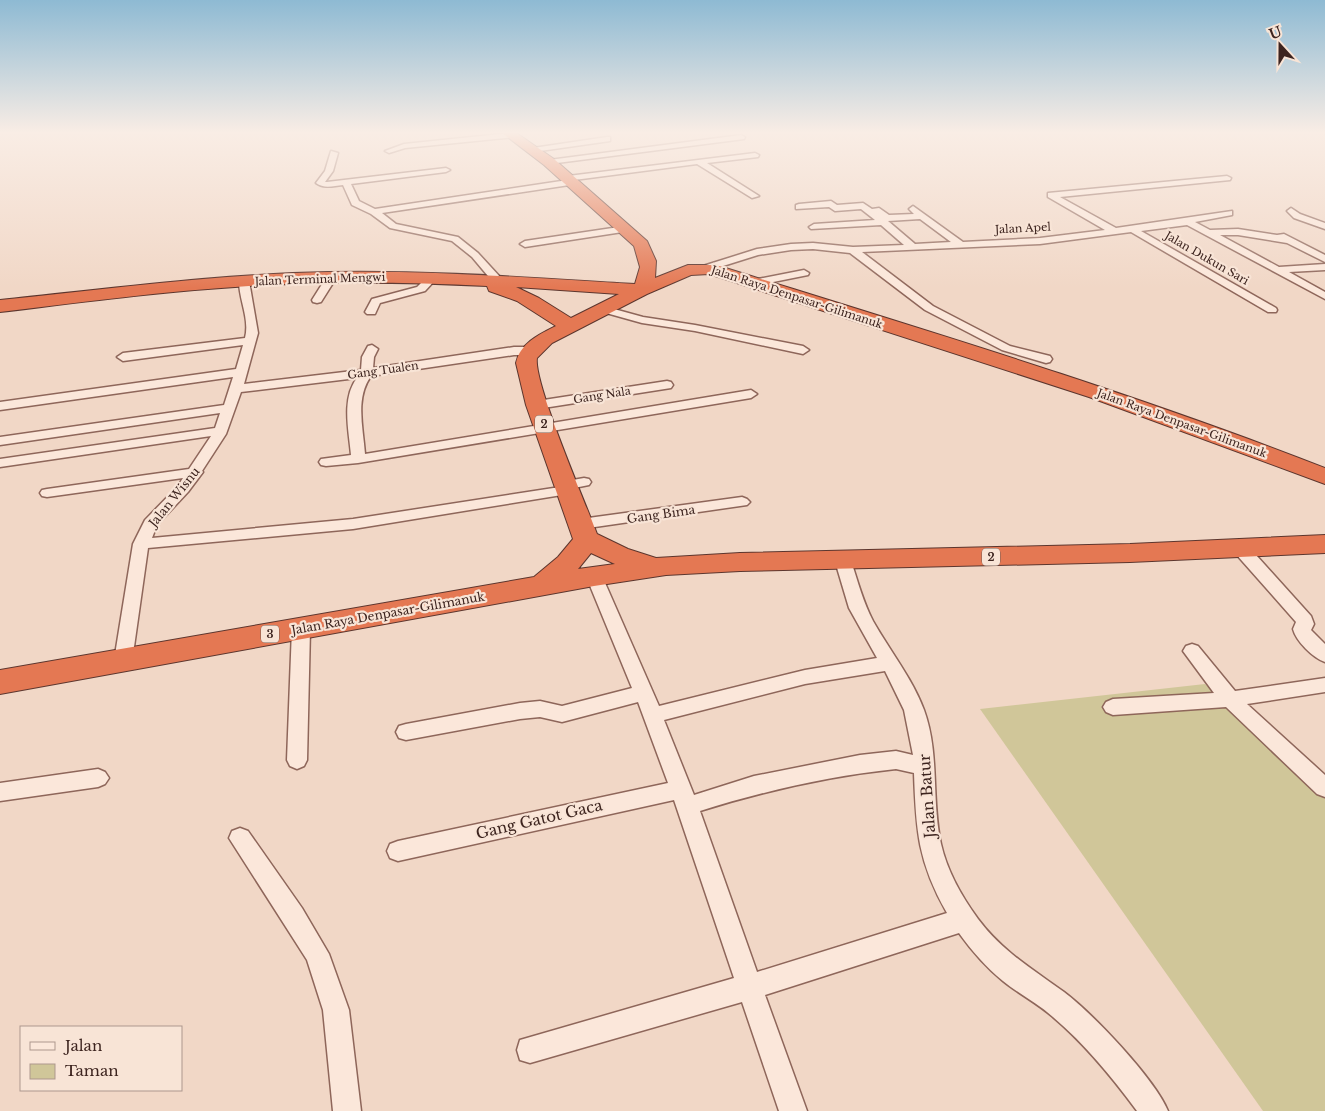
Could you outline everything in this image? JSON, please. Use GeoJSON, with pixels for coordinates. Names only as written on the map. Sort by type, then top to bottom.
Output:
{"type":"FeatureCollection","features":[{"type":"Feature","properties":{"kind":"highway"},"geometry":{"type":"LineString","coordinates":[[574,184],[641,244],[649,260],[647,278],[641,290]]}},
{"type":"Feature","properties":{"kind":"highway"},"geometry":{"type":"LineString","coordinates":[[641,244],[664,252]]}},
{"type":"Feature","properties":{"kind":"highway"},"geometry":{"type":"LineString","coordinates":[[681,259],[707,268]]}},
{"type":"Feature","properties":{"kind":"highway","name":"Jalan Raya Denpasar-Gilimanuk"},"geometry":{"type":"LineString","coordinates":[[530,351],[545,339],[568,326],[641,290],[683,272],[707,268],[1122,401],[1204,430],[1325,477]]}},
{"type":"Feature","properties":{"kind":"highway","name":"Jalan Terminal Mengwi"},"geometry":{"type":"LineString","coordinates":[[0,306],[338,277],[430,280],[509,290],[568,326]]}},
{"type":"Feature","properties":{"kind":"highway","name":"Jalan Terminal Mengwi"},"geometry":{"type":"LineString","coordinates":[[0,312],[244,285],[497,280],[641,290]]}},
{"type":"Feature","properties":{"kind":"highway","name":"2"},"geometry":{"type":"LineString","coordinates":[[530,351],[526,363],[537,405],[545,429],[573,486],[583,531],[618,555],[657,567]]}},
{"type":"Feature","properties":{"kind":"highway","name":"Jalan Raya Denpasar-Gilimanuk"},"geometry":{"type":"LineString","coordinates":[[541,587],[561,572],[576,556],[583,531]]}},
{"type":"Feature","properties":{"kind":"highway","name":"Jalan Raya Denpasar-Gilimanuk"},"geometry":{"type":"LineString","coordinates":[[0,682],[541,587],[594,576],[657,567],[740,562],[843,561],[1241,549],[1325,544]]}},
{"type":"Feature","properties":{"kind":"street"},"geometry":{"type":"LineString","coordinates":[[320,184],[334,184]]}},
{"type":"Feature","properties":{"kind":"street"},"geometry":{"type":"LineString","coordinates":[[347,184],[355,203],[374,212],[393,226],[455,239],[475,255],[497,280]]}},
{"type":"Feature","properties":{"kind":"street"},"geometry":{"type":"LineString","coordinates":[[374,212],[546,184]]}},
{"type":"Feature","properties":{"kind":"street"},"geometry":{"type":"LineString","coordinates":[[735,184],[755,196]]}},
{"type":"Feature","properties":{"kind":"street"},"geometry":{"type":"LineString","coordinates":[[1114,231],[1051,195],[1166,184]]}},
{"type":"Feature","properties":{"kind":"street"},"geometry":{"type":"LineString","coordinates":[[858,198],[885,217],[921,216]]}},
{"type":"Feature","properties":{"kind":"street"},"geometry":{"type":"LineString","coordinates":[[799,207],[831,204],[835,208],[863,206],[913,247]]}},
{"type":"Feature","properties":{"kind":"street"},"geometry":{"type":"LineString","coordinates":[[909,206],[962,244]]}},
{"type":"Feature","properties":{"kind":"street"},"geometry":{"type":"LineString","coordinates":[[1291,212],[1325,226]]}},
{"type":"Feature","properties":{"kind":"street","name":"Jalan Apel"},"geometry":{"type":"LineString","coordinates":[[707,268],[757,252],[792,247],[813,246],[853,250],[1040,241],[1188,222],[1192,219],[1228,213]]}},
{"type":"Feature","properties":{"kind":"street"},"geometry":{"type":"LineString","coordinates":[[814,227],[884,222]]}},
{"type":"Feature","properties":{"kind":"street"},"geometry":{"type":"LineString","coordinates":[[1188,222],[1325,296]]}},
{"type":"Feature","properties":{"kind":"street","name":"Jalan Dukun Sari"},"geometry":{"type":"LineString","coordinates":[[1130,228],[1272,310]]}},
{"type":"Feature","properties":{"kind":"street"},"geometry":{"type":"LineString","coordinates":[[525,244],[626,229]]}},
{"type":"Feature","properties":{"kind":"street"},"geometry":{"type":"LineString","coordinates":[[1210,233],[1238,232],[1284,238],[1325,259]]}},
{"type":"Feature","properties":{"kind":"street"},"geometry":{"type":"LineString","coordinates":[[853,250],[929,308],[1006,348],[1046,359]]}},
{"type":"Feature","properties":{"kind":"street"},"geometry":{"type":"LineString","coordinates":[[1277,270],[1325,267]]}},
{"type":"Feature","properties":{"kind":"street"},"geometry":{"type":"LineString","coordinates":[[753,283],[804,273]]}},
{"type":"Feature","properties":{"kind":"street"},"geometry":{"type":"LineString","coordinates":[[371,312],[376,301],[421,289],[430,280]]}},
{"type":"Feature","properties":{"kind":"street"},"geometry":{"type":"LineString","coordinates":[[317,300],[328,283]]}},
{"type":"Feature","properties":{"kind":"street","name":"Jalan Wisnu"},"geometry":{"type":"LineString","coordinates":[[123,661],[141,544],[150,523],[183,489],[196,472],[220,431],[236,389],[250,341],[252,324],[244,285]]}},
{"type":"Feature","properties":{"kind":"street"},"geometry":{"type":"LineString","coordinates":[[603,309],[642,320],[695,328],[803,350]]}},
{"type":"Feature","properties":{"kind":"street"},"geometry":{"type":"LineString","coordinates":[[123,357],[250,341]]}},
{"type":"Feature","properties":{"kind":"street"},"geometry":{"type":"LineString","coordinates":[[358,459],[354,398],[358,385],[367,373],[368,357],[372,349]]}},
{"type":"Feature","properties":{"kind":"street","name":"Gang Tualen"},"geometry":{"type":"LineString","coordinates":[[236,389],[367,373],[514,351],[530,351]]}},
{"type":"Feature","properties":{"kind":"street"},"geometry":{"type":"LineString","coordinates":[[0,406],[241,372]]}},
{"type":"Feature","properties":{"kind":"street","name":"Gang Nala"},"geometry":{"type":"LineString","coordinates":[[537,405],[667,384]]}},
{"type":"Feature","properties":{"kind":"street"},"geometry":{"type":"LineString","coordinates":[[326,462],[358,459],[751,394]]}},
{"type":"Feature","properties":{"kind":"street"},"geometry":{"type":"LineString","coordinates":[[0,440],[228,408]]}},
{"type":"Feature","properties":{"kind":"street"},"geometry":{"type":"LineString","coordinates":[[0,463],[220,431]]}},
{"type":"Feature","properties":{"kind":"street"},"geometry":{"type":"LineString","coordinates":[[47,493],[196,472]]}},
{"type":"Feature","properties":{"kind":"street"},"geometry":{"type":"LineString","coordinates":[[141,544],[353,524],[573,486]]}},
{"type":"Feature","properties":{"kind":"street","name":"Gang Bima"},"geometry":{"type":"LineString","coordinates":[[583,531],[742,502]]}},
{"type":"Feature","properties":{"kind":"street"},"geometry":{"type":"LineString","coordinates":[[1241,549],[1305,620],[1306,624],[1302,629],[1303,633],[1325,654]]}},
{"type":"Feature","properties":{"kind":"street","name":"Jalan Batur"},"geometry":{"type":"LineString","coordinates":[[843,561],[858,609],[890,663],[913,709],[922,737],[926,767],[928,834],[934,858],[946,889],[964,920],[983,944],[1012,971],[1066,1011],[1117,1065],[1154,1111]]}},
{"type":"Feature","properties":{"kind":"street"},"geometry":{"type":"LineString","coordinates":[[594,576],[644,693],[684,798],[793,1111]]}},
{"type":"Feature","properties":{"kind":"street"},"geometry":{"type":"LineString","coordinates":[[297,760],[301,629]]}},
{"type":"Feature","properties":{"kind":"street"},"geometry":{"type":"LineString","coordinates":[[1192,651],[1230,698],[1272,740],[1325,788]]}},
{"type":"Feature","properties":{"kind":"street"},"geometry":{"type":"LineString","coordinates":[[652,715],[767,688],[805,677],[890,663]]}},
{"type":"Feature","properties":{"kind":"street"},"geometry":{"type":"LineString","coordinates":[[1113,707],[1230,698],[1325,685]]}},
{"type":"Feature","properties":{"kind":"street"},"geometry":{"type":"LineString","coordinates":[[406,732],[520,711],[540,709],[562,714],[644,693]]}},
{"type":"Feature","properties":{"kind":"street","name":"Gang Gatot Gaca"},"geometry":{"type":"LineString","coordinates":[[398,851],[533,820],[684,798],[860,764],[896,760],[926,767]]}},
{"type":"Feature","properties":{"kind":"street"},"geometry":{"type":"LineString","coordinates":[[0,792],[98,778]]}},
{"type":"Feature","properties":{"kind":"street"},"geometry":{"type":"LineString","coordinates":[[240,838],[294,916],[316,954],[336,1010],[347,1111]]}},
{"type":"Feature","properties":{"kind":"street"},"geometry":{"type":"LineString","coordinates":[[530,1050],[749,987],[964,920]]}},
{"type":"Feature","properties":{"kind":"green space"},"geometry":{"type":"Polygon","coordinates":[[[1205,684],[1325,790],[1325,1111],[1263,1111],[980,709],[1205,684]]]}}]}
